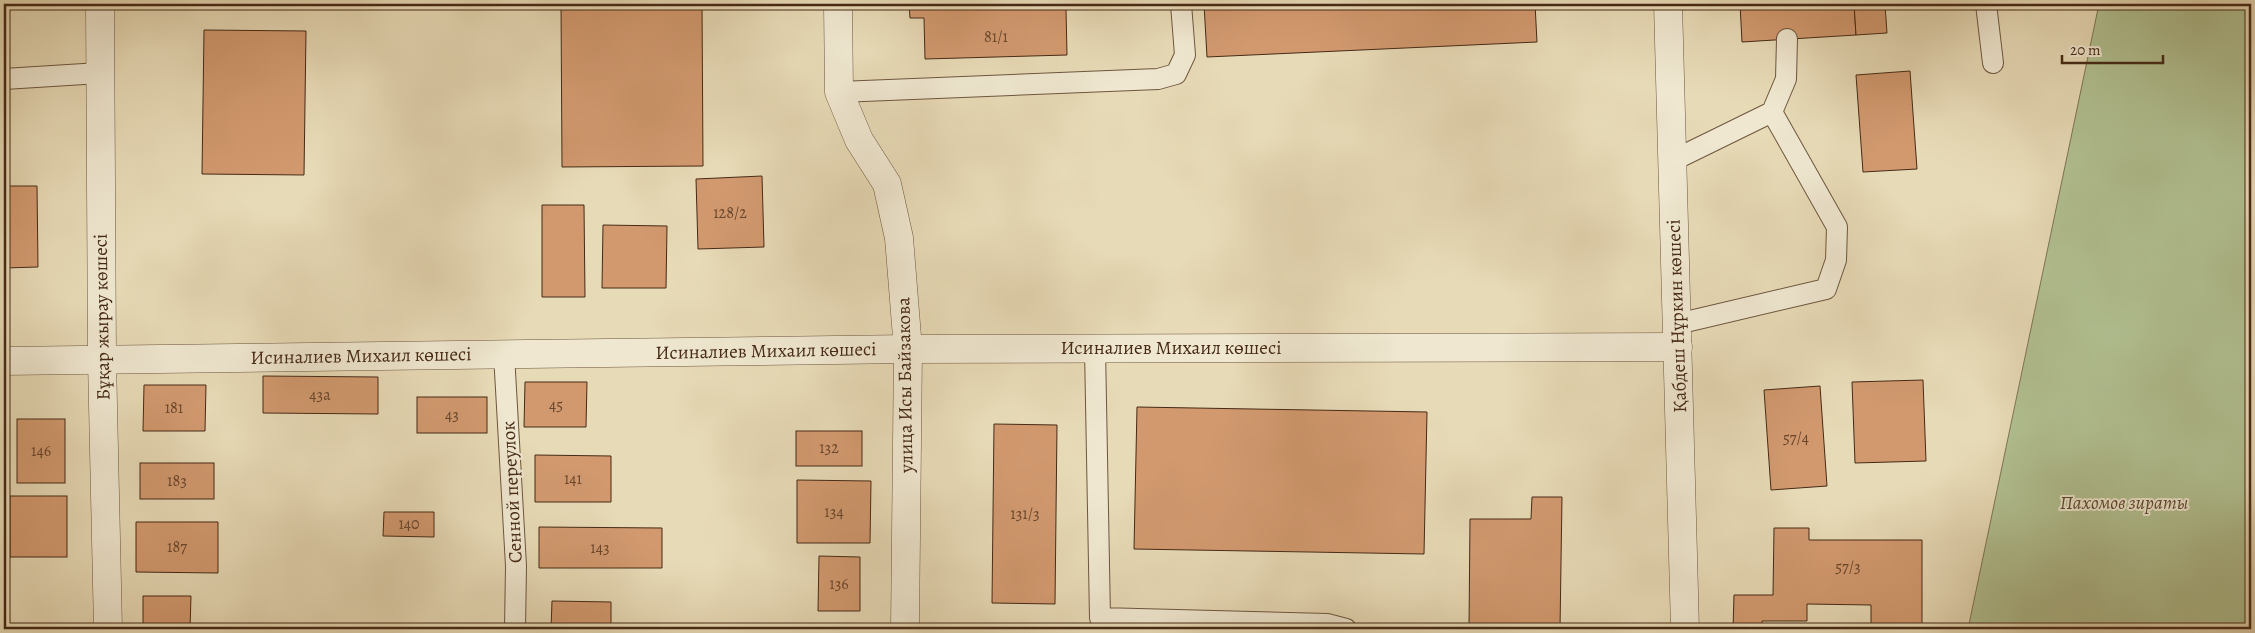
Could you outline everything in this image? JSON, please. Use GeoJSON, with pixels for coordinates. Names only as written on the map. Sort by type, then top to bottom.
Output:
{"type":"FeatureCollection","features":[{"type":"Feature","properties":{"kind":"street","name":"Бұқар жырау көшесі"},"geometry":{"type":"LineString","coordinates":[[100,4],[102,360],[108,629]]}},
{"type":"Feature","properties":{"kind":"street","name":"улица Исы Байзакова"},"geometry":{"type":"LineString","coordinates":[[838,4],[839,92],[859,140],[887,184],[899,238],[908,349],[905,629]]}},
{"type":"Feature","properties":{"kind":"street","name":"Қабдеш Нұркин көшесі"},"geometry":{"type":"LineString","coordinates":[[1668,4],[1685,629]]}},
{"type":"Feature","properties":{"kind":"street","name":"Исиналиев Михаил көшесі"},"geometry":{"type":"LineString","coordinates":[[4,362],[504,354],[1095,348],[1677,335]]}},
{"type":"Feature","properties":{"kind":"lane"},"geometry":{"type":"LineString","coordinates":[[839,92],[1158,79],[1176,74],[1185,55],[1181,4]]}},
{"type":"Feature","properties":{"kind":"lane"},"geometry":{"type":"LineString","coordinates":[[1986,4],[1993,63]]}},
{"type":"Feature","properties":{"kind":"lane"},"geometry":{"type":"LineString","coordinates":[[1672,161],[1772,112],[1786,79],[1787,39]]}},
{"type":"Feature","properties":{"kind":"lane"},"geometry":{"type":"LineString","coordinates":[[4,79],[100,73]]}},
{"type":"Feature","properties":{"kind":"lane"},"geometry":{"type":"LineString","coordinates":[[1677,335],[1826,289],[1836,260],[1837,227],[1772,112]]}},
{"type":"Feature","properties":{"kind":"lane"},"geometry":{"type":"LineString","coordinates":[[1095,348],[1100,623],[1327,624],[1346,629]]}},
{"type":"Feature","properties":{"kind":"lane","name":"Сенной переулок"},"geometry":{"type":"LineString","coordinates":[[504,354],[516,566],[516,629]]}},
{"type":"Feature","properties":{"kind":"green space","name":"Пахомов зираты"},"geometry":{"type":"Polygon","coordinates":[[[2099,4],[2251,4],[2251,629],[1968,629],[2099,4]]]}},
{"type":"Feature","properties":{"kind":"building"},"geometry":{"type":"Polygon","coordinates":[[[561,4],[702,4],[703,166],[562,167],[561,4]]]}},
{"type":"Feature","properties":{"kind":"building"},"geometry":{"type":"Polygon","coordinates":[[[909,4],[1079,4],[1079,9],[1066,9],[1067,55],[925,59],[924,18],[910,18],[909,4]]]}},
{"type":"Feature","properties":{"kind":"building"},"geometry":{"type":"Polygon","coordinates":[[[1204,4],[1535,4],[1537,42],[1207,57],[1204,4]]]}},
{"type":"Feature","properties":{"kind":"building"},"geometry":{"type":"Polygon","coordinates":[[[1740,4],[1854,4],[1856,35],[1742,42],[1740,4]]]}},
{"type":"Feature","properties":{"kind":"building"},"geometry":{"type":"Polygon","coordinates":[[[1854,4],[1885,4],[1887,33],[1856,35],[1854,4]]]}},
{"type":"Feature","properties":{"kind":"building"},"geometry":{"type":"Polygon","coordinates":[[[204,30],[306,31],[304,175],[202,174],[204,30]]]}},
{"type":"Feature","properties":{"kind":"building"},"geometry":{"type":"Polygon","coordinates":[[[1910,71],[1917,169],[1863,172],[1856,75],[1910,71]]]}},
{"type":"Feature","properties":{"kind":"building"},"geometry":{"type":"Polygon","coordinates":[[[762,176],[764,247],[698,249],[696,179],[762,176]]]}},
{"type":"Feature","properties":{"kind":"building"},"geometry":{"type":"Polygon","coordinates":[[[4,186],[37,186],[38,267],[4,268],[4,186]]]}},
{"type":"Feature","properties":{"kind":"building"},"geometry":{"type":"Polygon","coordinates":[[[542,205],[584,205],[585,297],[542,297],[542,205]]]}},
{"type":"Feature","properties":{"kind":"building"},"geometry":{"type":"Polygon","coordinates":[[[603,225],[667,226],[666,288],[602,288],[603,225]]]}},
{"type":"Feature","properties":{"kind":"building"},"geometry":{"type":"Polygon","coordinates":[[[263,376],[378,377],[378,414],[263,413],[263,376]]]}},
{"type":"Feature","properties":{"kind":"building"},"geometry":{"type":"Polygon","coordinates":[[[1923,380],[1926,461],[1855,463],[1852,382],[1923,380]]]}},
{"type":"Feature","properties":{"kind":"building"},"geometry":{"type":"Polygon","coordinates":[[[525,382],[587,382],[586,427],[524,427],[525,382]]]}},
{"type":"Feature","properties":{"kind":"building"},"geometry":{"type":"Polygon","coordinates":[[[144,385],[206,385],[205,431],[143,431],[144,385]]]}},
{"type":"Feature","properties":{"kind":"building"},"geometry":{"type":"Polygon","coordinates":[[[1820,386],[1827,486],[1771,490],[1764,390],[1820,386]]]}},
{"type":"Feature","properties":{"kind":"building"},"geometry":{"type":"Polygon","coordinates":[[[417,397],[487,397],[487,433],[417,433],[417,397]]]}},
{"type":"Feature","properties":{"kind":"building"},"geometry":{"type":"Polygon","coordinates":[[[1137,407],[1427,412],[1424,554],[1134,549],[1137,407]]]}},
{"type":"Feature","properties":{"kind":"building"},"geometry":{"type":"Polygon","coordinates":[[[17,419],[65,419],[65,483],[17,483],[17,419]]]}},
{"type":"Feature","properties":{"kind":"building"},"geometry":{"type":"Polygon","coordinates":[[[994,424],[1057,425],[1055,604],[992,603],[994,424]]]}},
{"type":"Feature","properties":{"kind":"building"},"geometry":{"type":"Polygon","coordinates":[[[796,431],[862,431],[862,466],[796,466],[796,431]]]}},
{"type":"Feature","properties":{"kind":"building"},"geometry":{"type":"Polygon","coordinates":[[[535,455],[611,456],[611,502],[535,502],[535,455]]]}},
{"type":"Feature","properties":{"kind":"building"},"geometry":{"type":"Polygon","coordinates":[[[140,463],[214,463],[214,499],[140,499],[140,463]]]}},
{"type":"Feature","properties":{"kind":"building"},"geometry":{"type":"Polygon","coordinates":[[[797,480],[871,481],[870,543],[797,543],[797,480]]]}},
{"type":"Feature","properties":{"kind":"building"},"geometry":{"type":"Polygon","coordinates":[[[10,496],[67,496],[67,557],[10,557],[10,496]]]}},
{"type":"Feature","properties":{"kind":"building"},"geometry":{"type":"Polygon","coordinates":[[[1532,497],[1562,497],[1560,629],[1469,629],[1470,519],[1531,519],[1532,497]]]}},
{"type":"Feature","properties":{"kind":"building"},"geometry":{"type":"Polygon","coordinates":[[[384,512],[434,512],[434,537],[383,536],[384,512]]]}},
{"type":"Feature","properties":{"kind":"building"},"geometry":{"type":"Polygon","coordinates":[[[136,522],[218,522],[218,573],[136,572],[136,522]]]}},
{"type":"Feature","properties":{"kind":"building"},"geometry":{"type":"Polygon","coordinates":[[[539,527],[662,528],[662,568],[539,568],[539,527]]]}},
{"type":"Feature","properties":{"kind":"building"},"geometry":{"type":"Polygon","coordinates":[[[1774,528],[1809,528],[1809,540],[1922,540],[1922,629],[1871,629],[1871,605],[1807,604],[1807,621],[1762,621],[1762,629],[1733,629],[1734,595],[1773,595],[1774,528]]]}},
{"type":"Feature","properties":{"kind":"building"},"geometry":{"type":"Polygon","coordinates":[[[819,556],[860,557],[860,611],[818,611],[819,556]]]}},
{"type":"Feature","properties":{"kind":"building"},"geometry":{"type":"Polygon","coordinates":[[[143,596],[191,596],[190,629],[143,629],[143,596]]]}},
{"type":"Feature","properties":{"kind":"building"},"geometry":{"type":"Polygon","coordinates":[[[552,601],[611,602],[611,629],[551,629],[552,601]]]}}]}
